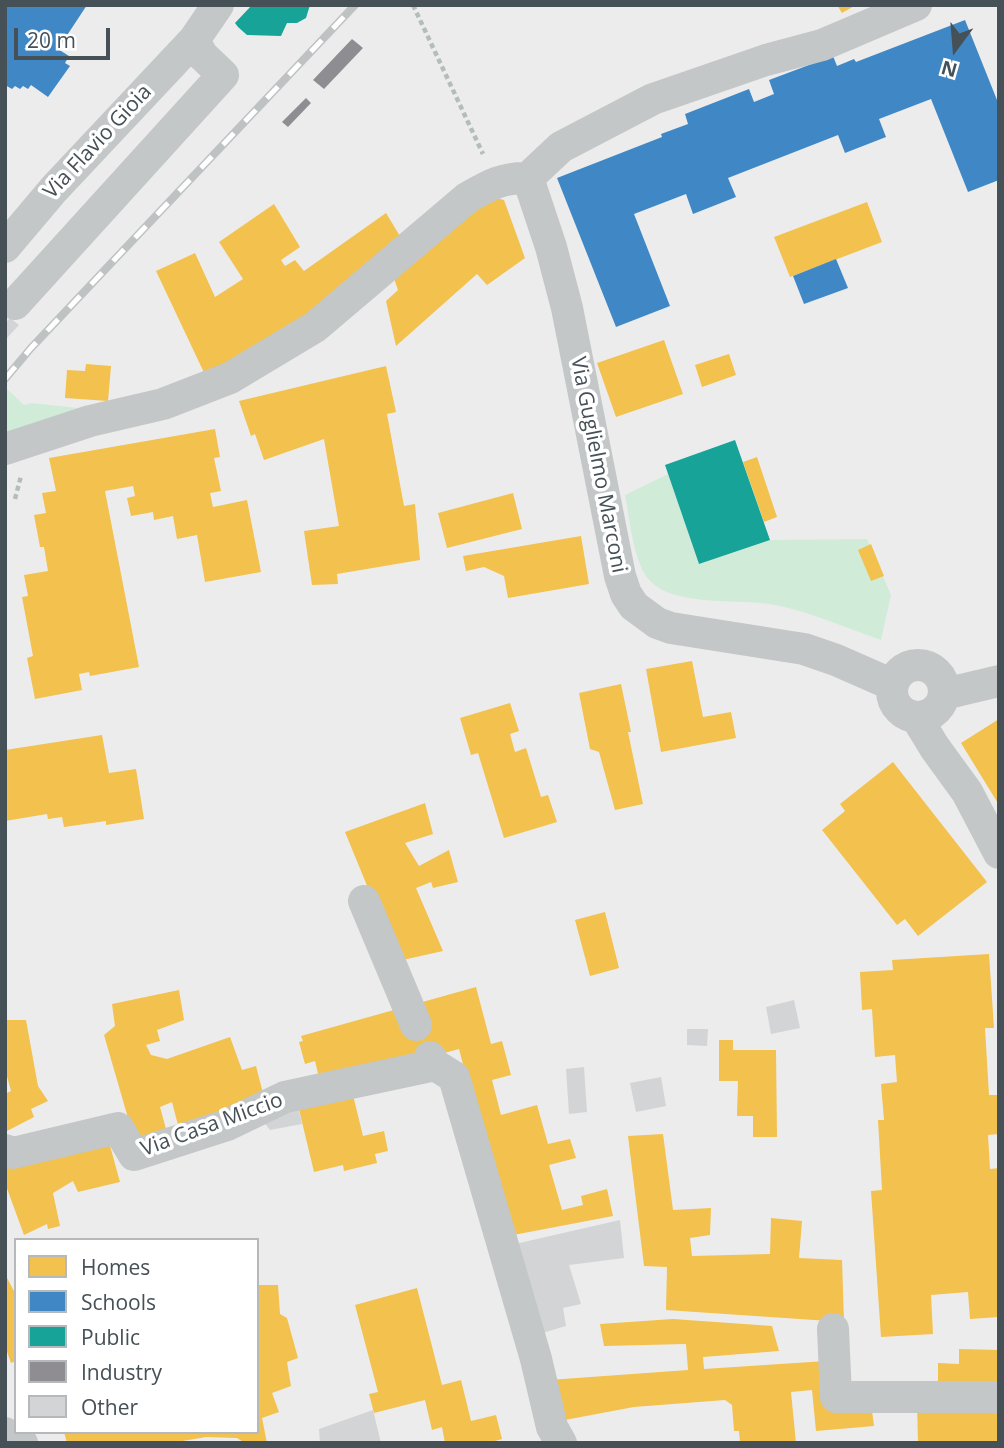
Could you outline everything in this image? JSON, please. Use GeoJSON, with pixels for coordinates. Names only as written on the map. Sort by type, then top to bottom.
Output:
{"type":"FeatureCollection","features":[{"type":"Feature","properties":{"kind":"street","name":"Via Flavio Gioia"},"geometry":{"type":"LineString","coordinates":[[5,247],[54,189],[194,40],[218,5]]}},
{"type":"Feature","properties":{"kind":"street"},"geometry":{"type":"LineString","coordinates":[[14,459],[90,421],[163,404],[230,378],[315,327],[467,198],[510,178],[528,178],[561,147],[653,99],[766,60],[822,45],[916,5]]}},
{"type":"Feature","properties":{"kind":"street"},"geometry":{"type":"LineString","coordinates":[[15,304],[223,75],[202,55],[194,40]]}},
{"type":"Feature","properties":{"kind":"street","name":"Via Guglielmo Marconi"},"geometry":{"type":"LineString","coordinates":[[528,178],[551,247],[566,308],[620,576],[626,594],[646,617],[671,628],[804,649],[893,685]]}},
{"type":"Feature","properties":{"kind":"street"},"geometry":{"type":"LineString","coordinates":[[910,667],[927,667],[940,678],[944,694],[942,702],[931,713],[916,717],[900,710],[893,694],[893,685],[902,671],[910,667]]}},
{"type":"Feature","properties":{"kind":"street"},"geometry":{"type":"LineString","coordinates":[[944,694],[999,681]]}},
{"type":"Feature","properties":{"kind":"street"},"geometry":{"type":"LineString","coordinates":[[916,717],[967,792],[999,853]]}},
{"type":"Feature","properties":{"kind":"street"},"geometry":{"type":"LineString","coordinates":[[363,901],[416,1026]]}},
{"type":"Feature","properties":{"kind":"street","name":"Via Casa Miccio"},"geometry":{"type":"LineString","coordinates":[[5,1150],[13,1153],[118,1128],[134,1155],[227,1125],[285,1097],[330,1090],[433,1061],[454,1077],[536,1359],[552,1427],[561,1443]]}},
{"type":"Feature","properties":{"kind":"street"},"geometry":{"type":"LineString","coordinates":[[833,1329],[836,1397],[999,1397]]}},
{"type":"Feature","properties":{"kind":"street"},"geometry":{"type":"LineString","coordinates":[[5,1433],[22,1443]]}},
{"type":"Feature","properties":{"kind":"path"},"geometry":{"type":"LineString","coordinates":[[413,5],[484,156],[490,185]]}},
{"type":"Feature","properties":{"kind":"path"},"geometry":{"type":"LineString","coordinates":[[14,459],[15,499]]}},
{"type":"Feature","properties":{"kind":"green space"},"geometry":{"type":"Polygon","coordinates":[[[5,387],[24,405],[31,403],[78,408],[5,433],[5,387]]]}},
{"type":"Feature","properties":{"kind":"green space"},"geometry":{"type":"Polygon","coordinates":[[[668,474],[699,564],[770,540],[867,539],[891,595],[881,640],[788,608],[761,603],[692,599],[662,589],[650,581],[636,552],[625,495],[668,474]]]}},
{"type":"Feature","properties":{"kind":"building: Homes"},"geometry":{"type":"Polygon","coordinates":[[[837,5],[856,5],[842,13],[837,5]]]}},
{"type":"Feature","properties":{"kind":"building: Homes"},"geometry":{"type":"Polygon","coordinates":[[[485,195],[504,200],[525,258],[487,285],[477,274],[396,346],[386,301],[398,290],[391,270],[485,195]]]}},
{"type":"Feature","properties":{"kind":"building: Homes"},"geometry":{"type":"Polygon","coordinates":[[[867,202],[882,242],[790,277],[774,237],[867,202]]]}},
{"type":"Feature","properties":{"kind":"building: Homes"},"geometry":{"type":"Polygon","coordinates":[[[274,204],[300,247],[281,260],[285,266],[295,260],[304,271],[386,213],[406,246],[306,324],[208,381],[156,271],[195,253],[215,297],[243,279],[219,242],[274,204]]]}},
{"type":"Feature","properties":{"kind":"building: Homes"},"geometry":{"type":"Polygon","coordinates":[[[664,340],[683,394],[616,417],[597,363],[664,340]]]}},
{"type":"Feature","properties":{"kind":"building: Homes"},"geometry":{"type":"Polygon","coordinates":[[[729,354],[736,375],[702,387],[695,365],[729,354]]]}},
{"type":"Feature","properties":{"kind":"building: Homes"},"geometry":{"type":"Polygon","coordinates":[[[86,364],[111,366],[108,401],[65,398],[67,370],[85,371],[86,364]]]}},
{"type":"Feature","properties":{"kind":"building: Homes"},"geometry":{"type":"Polygon","coordinates":[[[386,366],[396,412],[387,414],[404,506],[415,504],[420,560],[337,574],[338,584],[312,585],[304,531],[339,526],[324,439],[264,460],[255,434],[251,436],[239,401],[386,366]]]}},
{"type":"Feature","properties":{"kind":"building: Homes"},"geometry":{"type":"Polygon","coordinates":[[[215,429],[220,457],[214,458],[221,491],[210,493],[213,507],[247,500],[261,572],[205,582],[197,535],[177,539],[173,516],[154,520],[153,512],[131,516],[127,498],[135,496],[133,486],[105,491],[139,667],[90,676],[89,672],[79,674],[82,690],[35,699],[27,658],[33,656],[22,597],[28,596],[24,575],[48,571],[34,515],[46,513],[42,493],[56,491],[49,458],[215,429]]]}},
{"type":"Feature","properties":{"kind":"building: Homes"},"geometry":{"type":"Polygon","coordinates":[[[757,457],[777,517],[764,522],[743,462],[757,457]]]}},
{"type":"Feature","properties":{"kind":"building: Homes"},"geometry":{"type":"Polygon","coordinates":[[[513,493],[522,529],[447,548],[438,513],[513,493]]]}},
{"type":"Feature","properties":{"kind":"building: Homes"},"geometry":{"type":"Polygon","coordinates":[[[581,536],[589,584],[508,598],[504,576],[484,567],[466,571],[463,556],[581,536]]]}},
{"type":"Feature","properties":{"kind":"building: Homes"},"geometry":{"type":"Polygon","coordinates":[[[871,544],[884,576],[871,581],[858,550],[871,544]]]}},
{"type":"Feature","properties":{"kind":"building: Homes"},"geometry":{"type":"Polygon","coordinates":[[[692,661],[703,717],[731,712],[736,738],[661,752],[646,669],[692,661]]]}},
{"type":"Feature","properties":{"kind":"building: Homes"},"geometry":{"type":"Polygon","coordinates":[[[621,684],[643,804],[615,810],[599,752],[590,749],[579,693],[621,684]]]}},
{"type":"Feature","properties":{"kind":"building: Homes"},"geometry":{"type":"Polygon","coordinates":[[[510,703],[519,731],[510,734],[515,752],[526,748],[541,797],[548,795],[557,822],[504,838],[478,753],[471,755],[460,718],[510,703]]]}},
{"type":"Feature","properties":{"kind":"building: Homes"},"geometry":{"type":"Polygon","coordinates":[[[999,719],[999,805],[961,743],[999,719]]]}},
{"type":"Feature","properties":{"kind":"building: Homes"},"geometry":{"type":"Polygon","coordinates":[[[102,735],[109,773],[136,769],[144,819],[106,825],[106,821],[64,827],[62,817],[48,819],[47,814],[5,821],[5,750],[102,735]]]}},
{"type":"Feature","properties":{"kind":"building: Homes"},"geometry":{"type":"Polygon","coordinates":[[[893,762],[987,882],[918,936],[905,919],[897,925],[822,830],[845,811],[840,804],[893,762]]]}},
{"type":"Feature","properties":{"kind":"building: Homes"},"geometry":{"type":"Polygon","coordinates":[[[425,803],[433,834],[405,843],[419,866],[449,850],[458,882],[433,888],[431,882],[416,888],[443,951],[398,961],[345,832],[425,803]]]}},
{"type":"Feature","properties":{"kind":"building: Homes"},"geometry":{"type":"Polygon","coordinates":[[[605,912],[619,968],[590,976],[575,920],[605,912]]]}},
{"type":"Feature","properties":{"kind":"building: Homes"},"geometry":{"type":"Polygon","coordinates":[[[989,954],[994,1028],[985,1028],[989,1095],[997,1095],[999,1134],[988,1135],[990,1169],[999,1168],[999,1317],[970,1319],[968,1292],[931,1295],[933,1334],[881,1337],[871,1191],[882,1190],[878,1120],[884,1120],[881,1084],[897,1082],[895,1055],[875,1057],[872,1009],[862,1010],[860,972],[893,970],[892,960],[989,954]]]}},
{"type":"Feature","properties":{"kind":"building: Homes"},"geometry":{"type":"Polygon","coordinates":[[[476,987],[491,1044],[502,1041],[511,1075],[492,1080],[501,1115],[537,1105],[548,1144],[570,1139],[576,1158],[549,1165],[562,1210],[583,1205],[581,1196],[607,1189],[613,1216],[508,1236],[459,1049],[321,1086],[315,1061],[305,1064],[299,1042],[303,1041],[301,1036],[476,987]]]}},
{"type":"Feature","properties":{"kind":"building: Homes"},"geometry":{"type":"Polygon","coordinates":[[[179,990],[184,1020],[157,1030],[160,1041],[146,1045],[151,1055],[167,1059],[230,1037],[242,1070],[256,1066],[265,1101],[178,1125],[172,1102],[160,1107],[169,1140],[137,1149],[104,1035],[115,1026],[112,1004],[179,990]]]}},
{"type":"Feature","properties":{"kind":"building: Homes"},"geometry":{"type":"Polygon","coordinates":[[[5,1020],[26,1020],[38,1086],[48,1101],[31,1109],[34,1117],[5,1132],[5,1094],[11,1091],[5,1069],[5,1020]]]}},
{"type":"Feature","properties":{"kind":"building: Homes"},"geometry":{"type":"Polygon","coordinates":[[[719,1040],[733,1040],[733,1050],[776,1050],[777,1137],[753,1137],[753,1116],[737,1116],[738,1081],[719,1081],[719,1040]]]}},
{"type":"Feature","properties":{"kind":"building: Homes"},"geometry":{"type":"Polygon","coordinates":[[[351,1087],[363,1136],[384,1131],[388,1151],[375,1154],[377,1163],[344,1171],[343,1165],[314,1172],[297,1101],[351,1087]]]}},
{"type":"Feature","properties":{"kind":"building: Homes"},"geometry":{"type":"Polygon","coordinates":[[[663,1134],[673,1210],[711,1208],[710,1235],[690,1238],[692,1256],[770,1254],[771,1218],[802,1221],[799,1258],[842,1260],[844,1322],[666,1310],[667,1267],[644,1266],[628,1136],[663,1134]]]}},
{"type":"Feature","properties":{"kind":"building: Homes"},"geometry":{"type":"Polygon","coordinates":[[[109,1142],[120,1182],[78,1192],[73,1181],[53,1193],[60,1226],[48,1229],[47,1224],[24,1235],[5,1183],[5,1166],[109,1142]]]}},
{"type":"Feature","properties":{"kind":"building: Homes"},"geometry":{"type":"Polygon","coordinates":[[[5,1274],[14,1291],[14,1362],[11,1363],[5,1346],[5,1274]]]}},
{"type":"Feature","properties":{"kind":"building: Homes"},"geometry":{"type":"Polygon","coordinates":[[[259,1285],[278,1285],[280,1314],[287,1318],[298,1358],[287,1362],[291,1386],[272,1393],[279,1412],[262,1418],[267,1443],[245,1443],[237,1438],[206,1437],[171,1443],[67,1443],[65,1434],[259,1434],[259,1285]]]}},
{"type":"Feature","properties":{"kind":"building: Homes"},"geometry":{"type":"Polygon","coordinates":[[[417,1288],[442,1385],[461,1380],[471,1421],[496,1415],[502,1439],[488,1443],[445,1443],[442,1427],[432,1430],[425,1400],[374,1413],[369,1394],[378,1392],[355,1305],[417,1288]]]}},
{"type":"Feature","properties":{"kind":"building: Homes"},"geometry":{"type":"Polygon","coordinates":[[[673,1319],[772,1326],[779,1351],[703,1357],[704,1369],[826,1361],[871,1403],[874,1426],[816,1431],[812,1390],[791,1392],[796,1443],[740,1443],[739,1431],[734,1431],[732,1405],[725,1400],[634,1407],[554,1422],[549,1380],[688,1370],[686,1344],[604,1346],[600,1324],[673,1319]]]}},
{"type":"Feature","properties":{"kind":"building: Homes"},"geometry":{"type":"Polygon","coordinates":[[[959,1349],[999,1350],[999,1384],[938,1384],[938,1363],[959,1364],[959,1349]]]}},
{"type":"Feature","properties":{"kind":"building: Homes"},"geometry":{"type":"Polygon","coordinates":[[[999,1402],[999,1443],[918,1443],[917,1403],[999,1402]]]}},
{"type":"Feature","properties":{"kind":"building: Schools"},"geometry":{"type":"Polygon","coordinates":[[[5,5],[87,5],[58,49],[69,56],[65,63],[70,66],[48,97],[31,85],[28,89],[15,86],[12,89],[5,85],[5,5]]]}},
{"type":"Feature","properties":{"kind":"building: Schools"},"geometry":{"type":"Polygon","coordinates":[[[965,20],[999,105],[999,180],[968,192],[931,99],[879,119],[886,137],[845,153],[838,135],[728,178],[736,197],[693,214],[686,194],[634,214],[670,306],[616,327],[557,178],[662,137],[661,134],[688,124],[685,114],[749,89],[754,102],[774,94],[769,80],[833,56],[837,66],[854,59],[856,62],[965,20]]]}},
{"type":"Feature","properties":{"kind":"building: Schools"},"geometry":{"type":"Polygon","coordinates":[[[836,259],[848,288],[804,304],[793,276],[836,259]]]}},
{"type":"Feature","properties":{"kind":"building: Public"},"geometry":{"type":"Polygon","coordinates":[[[252,5],[310,5],[306,18],[297,23],[287,23],[281,36],[247,35],[238,27],[235,23],[252,5]]]}},
{"type":"Feature","properties":{"kind":"building: Public"},"geometry":{"type":"Polygon","coordinates":[[[735,440],[770,540],[699,564],[665,465],[735,440]]]}},
{"type":"Feature","properties":{"kind":"building: Industry"},"geometry":{"type":"Polygon","coordinates":[[[352,39],[363,48],[324,89],[313,80],[352,39]]]}},
{"type":"Feature","properties":{"kind":"building: Industry"},"geometry":{"type":"Polygon","coordinates":[[[306,98],[311,103],[288,127],[282,122],[306,98]]]}},
{"type":"Feature","properties":{"kind":"building: Other"},"geometry":{"type":"Polygon","coordinates":[[[10,318],[19,325],[7,338],[5,323],[10,318]]]}},
{"type":"Feature","properties":{"kind":"building: Other"},"geometry":{"type":"Polygon","coordinates":[[[794,1000],[800,1028],[771,1034],[766,1007],[794,1000]]]}},
{"type":"Feature","properties":{"kind":"building: Other"},"geometry":{"type":"Polygon","coordinates":[[[687,1029],[708,1029],[707,1046],[687,1045],[687,1029]]]}},
{"type":"Feature","properties":{"kind":"building: Other"},"geometry":{"type":"Polygon","coordinates":[[[584,1067],[587,1112],[569,1114],[566,1069],[584,1067]]]}},
{"type":"Feature","properties":{"kind":"building: Other"},"geometry":{"type":"Polygon","coordinates":[[[661,1077],[666,1106],[636,1112],[630,1083],[661,1077]]]}},
{"type":"Feature","properties":{"kind":"building: Other"},"geometry":{"type":"Polygon","coordinates":[[[297,1101],[302,1124],[270,1130],[260,1117],[297,1101]]]}},
{"type":"Feature","properties":{"kind":"building: Other"},"geometry":{"type":"Polygon","coordinates":[[[620,1220],[624,1258],[569,1265],[581,1304],[563,1308],[566,1326],[539,1334],[515,1244],[620,1220]]]}},
{"type":"Feature","properties":{"kind":"building: Other"},"geometry":{"type":"Polygon","coordinates":[[[373,1410],[381,1443],[320,1443],[319,1429],[373,1410]]]}},
{"type":"Feature","properties":{"kind":"railway"},"geometry":{"type":"LineString","coordinates":[[5,379],[31,348],[355,5]]}}]}
